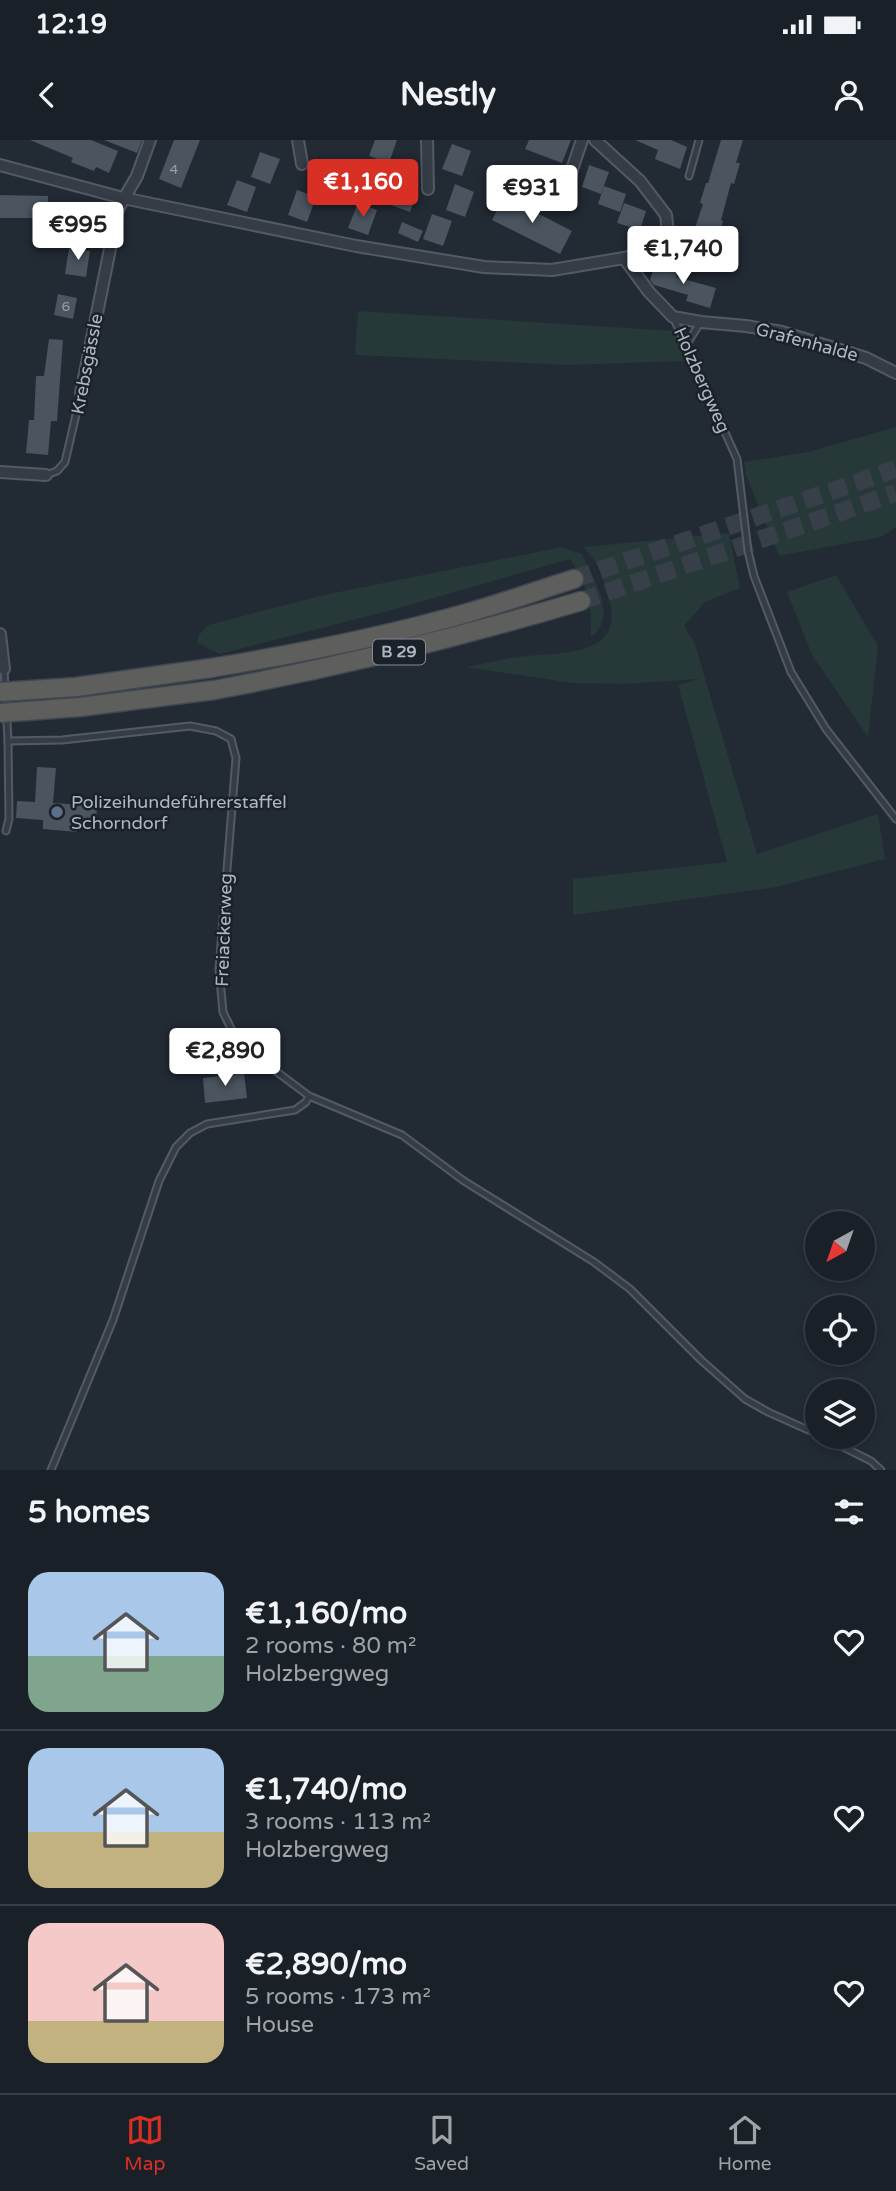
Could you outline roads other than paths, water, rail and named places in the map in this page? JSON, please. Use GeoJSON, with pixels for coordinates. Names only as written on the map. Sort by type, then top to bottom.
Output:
{"type":"FeatureCollection","features":[{"type":"Feature","properties":{"kind":"highway","name":"B 29"},"geometry":{"type":"LineString","coordinates":[[0,692],[75,687],[300,654],[469,613],[575,579]]}},
{"type":"Feature","properties":{"kind":"highway","name":"B 29"},"geometry":{"type":"LineString","coordinates":[[0,713],[80,707],[214,690],[321,670],[480,631],[581,601]]}},
{"type":"Feature","properties":{"kind":"street","name":"Krebsgässle"},"geometry":{"type":"LineString","coordinates":[[81,393],[118,209],[136,176],[150,140]]}},
{"type":"Feature","properties":{"kind":"street"},"geometry":{"type":"LineString","coordinates":[[298,140],[302,164]]}},
{"type":"Feature","properties":{"kind":"street"},"geometry":{"type":"LineString","coordinates":[[427,140],[428,189]]}},
{"type":"Feature","properties":{"kind":"street"},"geometry":{"type":"LineString","coordinates":[[562,199],[582,140]]}},
{"type":"Feature","properties":{"kind":"street"},"geometry":{"type":"LineString","coordinates":[[595,140],[640,181],[666,215],[668,233],[658,249]]}},
{"type":"Feature","properties":{"kind":"street"},"geometry":{"type":"LineString","coordinates":[[0,165],[123,198],[356,246],[484,267],[552,270],[624,258],[658,249],[728,260]]}},
{"type":"Feature","properties":{"kind":"street","name":"Holzbergweg"},"geometry":{"type":"LineString","coordinates":[[624,258],[649,292],[673,317]]}},
{"type":"Feature","properties":{"kind":"street","name":"Grafenhalde"},"geometry":{"type":"LineString","coordinates":[[673,317],[701,323],[782,331],[866,358],[896,373]]}},
{"type":"Feature","properties":{"kind":"street","name":"Krebsgässle"},"geometry":{"type":"LineString","coordinates":[[0,472],[46,474]]}},
{"type":"Feature","properties":{"kind":"street"},"geometry":{"type":"LineString","coordinates":[[0,634],[4,670]]}},
{"type":"Feature","properties":{"kind":"lane"},"geometry":{"type":"LineString","coordinates":[[689,176],[699,140]]}},
{"type":"Feature","properties":{"kind":"lane","name":"Holzbergweg"},"geometry":{"type":"LineString","coordinates":[[673,317],[737,458],[748,551],[754,576],[791,673],[826,729],[896,819]]}},
{"type":"Feature","properties":{"kind":"lane"},"geometry":{"type":"LineString","coordinates":[[687,344],[701,323]]}},
{"type":"Feature","properties":{"kind":"lane","name":"Krebsgässle"},"geometry":{"type":"LineString","coordinates":[[46,474],[57,471],[65,462],[81,393]]}},
{"type":"Feature","properties":{"kind":"lane"},"geometry":{"type":"LineString","coordinates":[[4,670],[9,819],[6,831]]}},
{"type":"Feature","properties":{"kind":"lane","name":"Freiackerweg"},"geometry":{"type":"LineString","coordinates":[[8,741],[62,740],[190,726],[216,731],[231,739],[236,758],[219,969],[223,1012],[235,1037],[309,1096]]}},
{"type":"Feature","properties":{"kind":"lane"},"geometry":{"type":"LineString","coordinates":[[51,1470],[113,1320],[159,1181],[176,1147],[190,1133],[206,1124],[258,1118],[295,1110],[306,1102],[309,1096],[402,1135],[464,1181],[594,1262],[629,1289],[701,1360],[746,1399],[805,1429]]}},
{"type":"Feature","properties":{"kind":"lane"},"geometry":{"type":"LineString","coordinates":[[847,1449],[871,1461],[881,1470]]}},
{"type":"Feature","properties":{"kind":"tunnel"},"geometry":{"type":"LineString","coordinates":[[574,579],[896,469]]}},
{"type":"Feature","properties":{"kind":"tunnel"},"geometry":{"type":"LineString","coordinates":[[581,601],[896,493]]}},
{"type":"Feature","properties":{"kind":"place","name":"Polizeihundeführerstaffel Schorndorf"},"geometry":{"type":"Point","coordinates":[57,812]}}]}
